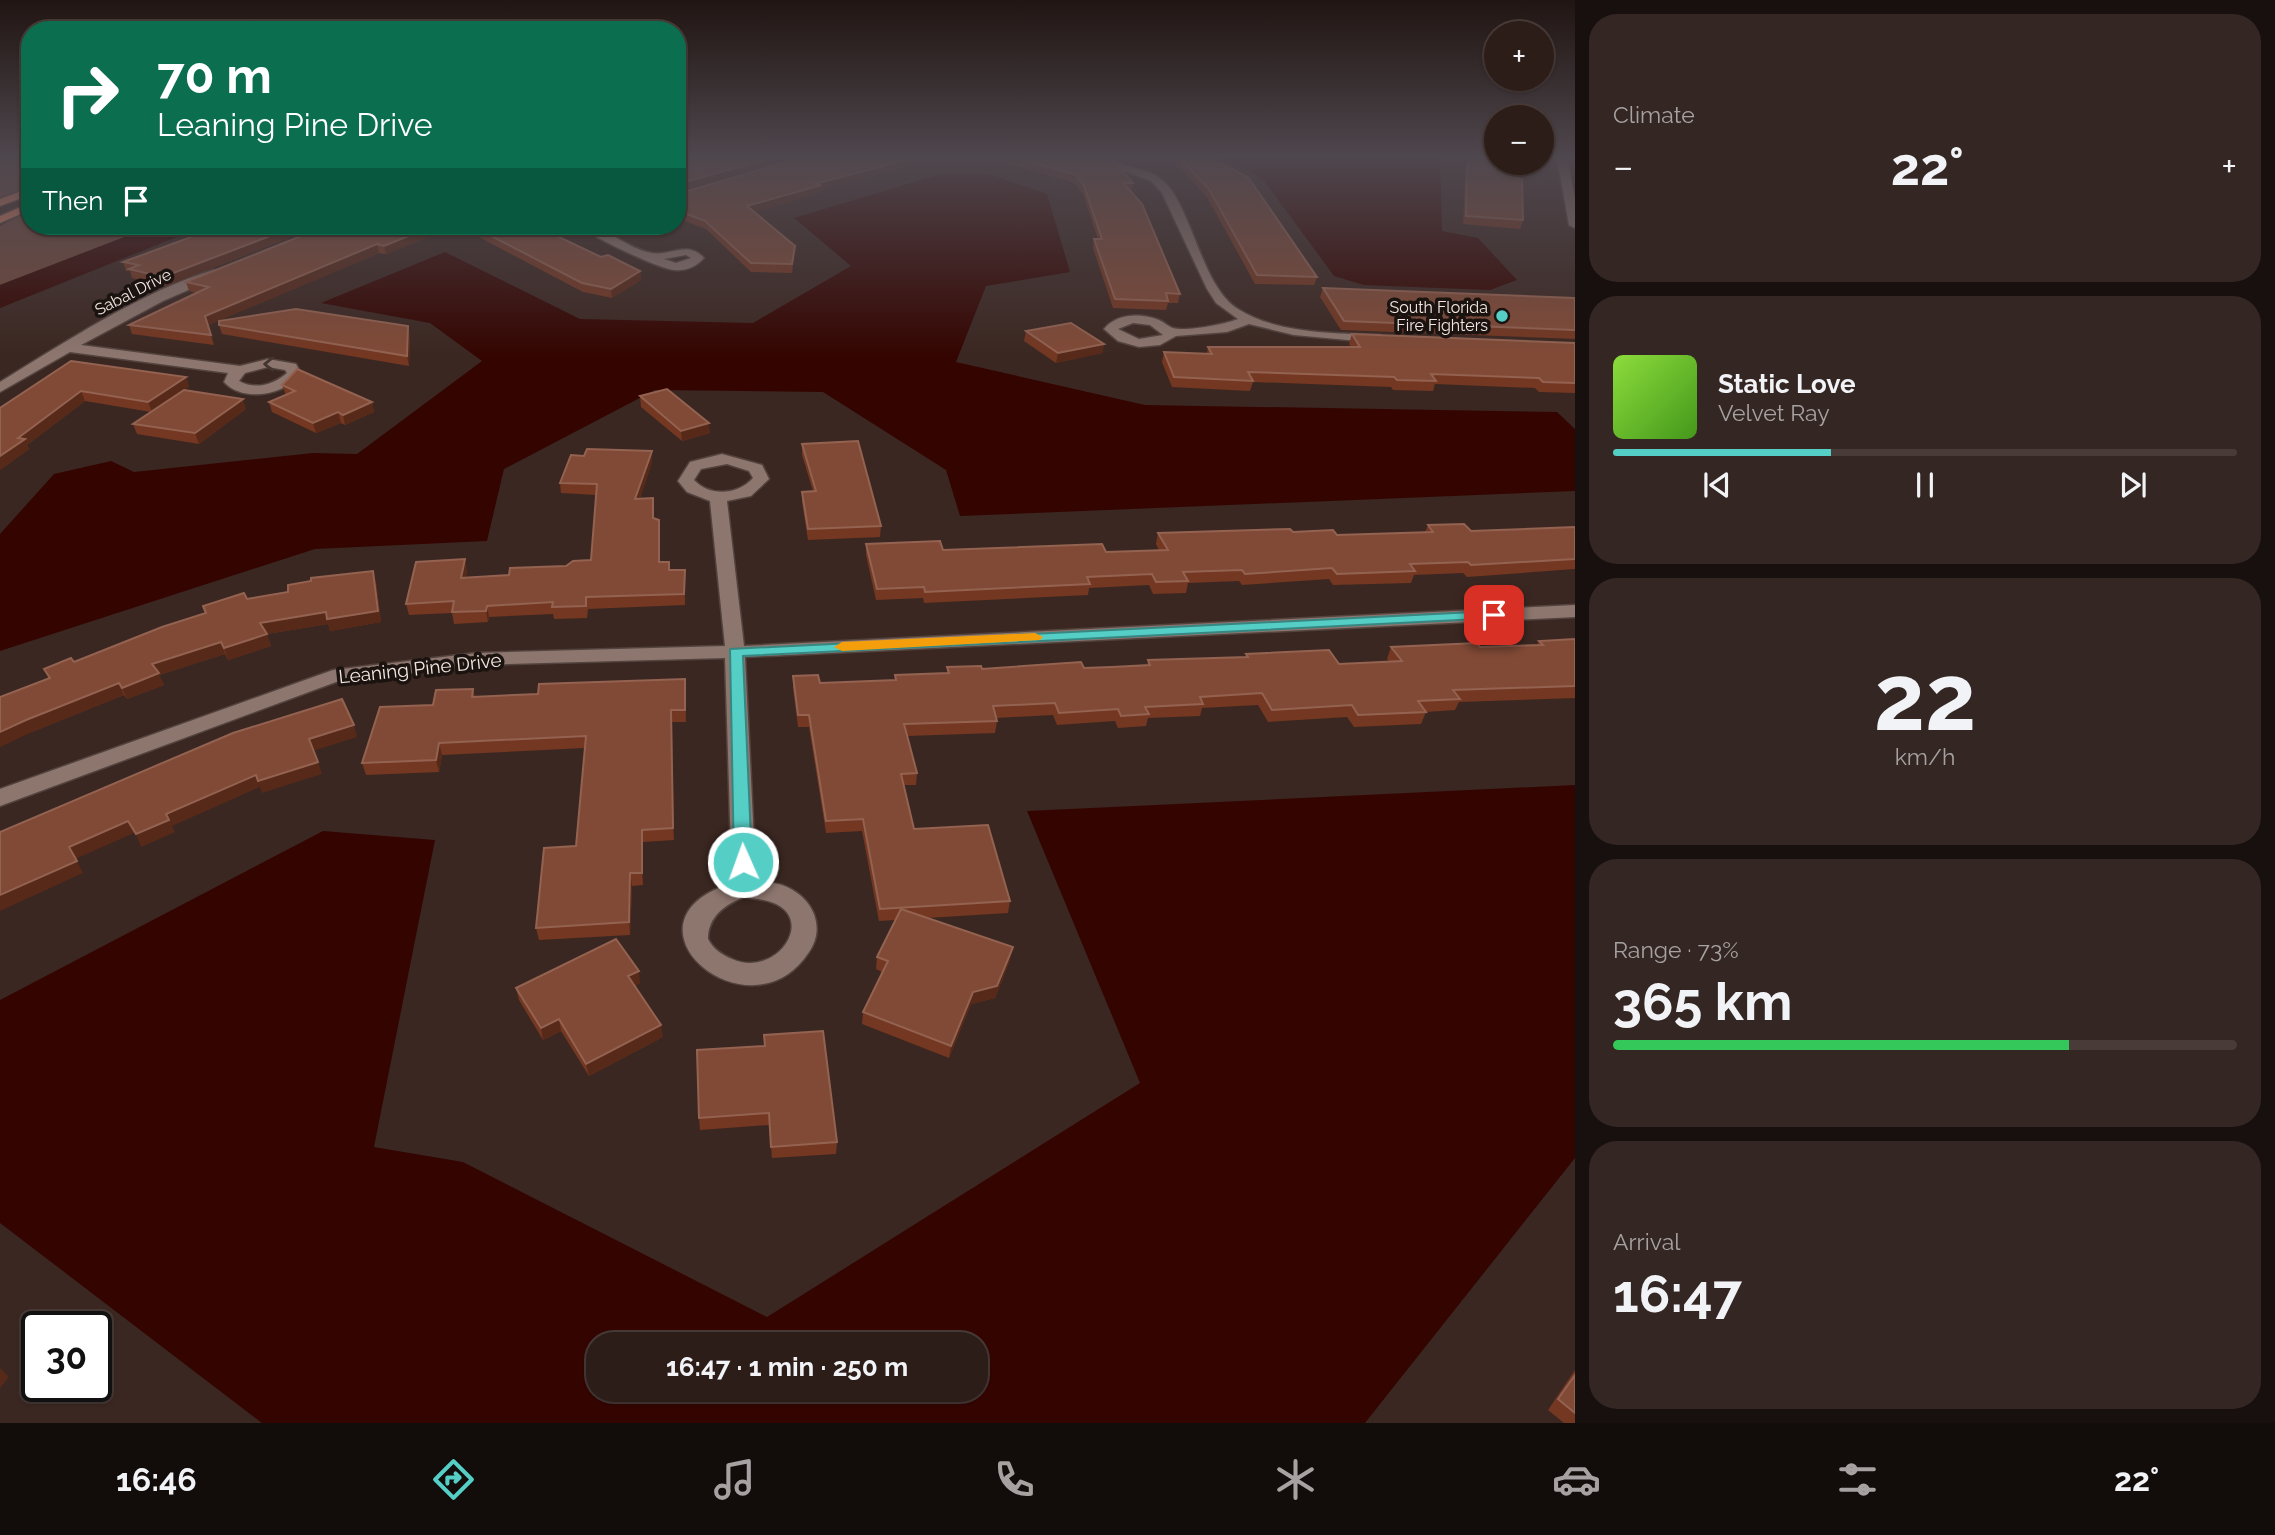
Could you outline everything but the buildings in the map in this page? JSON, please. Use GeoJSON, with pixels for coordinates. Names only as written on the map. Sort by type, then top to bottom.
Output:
{"type":"FeatureCollection","features":[{"type":"Feature","properties":{"kind":"street"},"geometry":{"type":"LineString","coordinates":[[1183,224],[1220,302],[1248,320],[1319,336],[1393,340]]}},
{"type":"Feature","properties":{"kind":"street"},"geometry":{"type":"LineString","coordinates":[[604,235],[631,249],[657,257]]}},
{"type":"Feature","properties":{"kind":"street","name":"Sabal Drive"},"geometry":{"type":"LineString","coordinates":[[0,388],[66,347],[166,293],[226,269]]}},
{"type":"Feature","properties":{"kind":"street"},"geometry":{"type":"LineString","coordinates":[[1170,333],[1227,328],[1248,320]]}},
{"type":"Feature","properties":{"kind":"street"},"geometry":{"type":"LineString","coordinates":[[66,347],[240,370]]}},
{"type":"Feature","properties":{"kind":"street"},"geometry":{"type":"LineString","coordinates":[[718,496],[736,652],[744,888]]}},
{"type":"Feature","properties":{"kind":"street","name":"Leaning Pine Drive"},"geometry":{"type":"LineString","coordinates":[[0,798],[332,676],[476,659],[736,652],[1575,611]]}},
{"type":"Feature","properties":{"kind":"shaded area"},"geometry":{"type":"Polygon","coordinates":[[[21,224],[21,235],[130,235],[0,285],[0,226],[21,224]]]}},
{"type":"Feature","properties":{"kind":"shaded area"},"geometry":{"type":"Polygon","coordinates":[[[802,224],[1056,224],[1070,272],[986,286],[956,362],[1145,405],[1557,412],[1575,429],[1575,491],[960,516],[946,470],[823,392],[655,390],[504,469],[487,541],[315,549],[0,651],[0,534],[54,474],[111,461],[134,472],[313,453],[357,454],[482,361],[430,323],[321,303],[445,252],[580,319],[753,323],[851,266],[802,224]]]}},
{"type":"Feature","properties":{"kind":"shaded area"},"geometry":{"type":"Polygon","coordinates":[[[1296,224],[1442,224],[1442,231],[1478,238],[1517,280],[1490,290],[1364,285],[1334,276],[1296,224]]]}},
{"type":"Feature","properties":{"kind":"shaded area"},"geometry":{"type":"Polygon","coordinates":[[[130,235],[182,235],[0,308],[0,285],[130,235]]]}},
{"type":"Feature","properties":{"kind":"shaded area"},"geometry":{"type":"Polygon","coordinates":[[[1575,785],[1575,1158],[1365,1423],[262,1423],[0,1223],[0,1000],[323,831],[435,840],[374,1147],[463,1162],[767,1317],[1140,1083],[1027,811],[1575,785]]]}},
{"type":"Feature","properties":{"kind":"slow traffic"},"geometry":{"type":"LineString","coordinates":[[842,647],[1035,637]]}},
{"type":"Feature","properties":{"kind":"place","name":"South Florida Fire Fighters"},"geometry":{"type":"Point","coordinates":[1502,316]}},
{"type":"Feature","properties":{"kind":"route"},"geometry":{"type":"LineString","coordinates":[[743,862],[736,652],[1494,615]]}}]}
